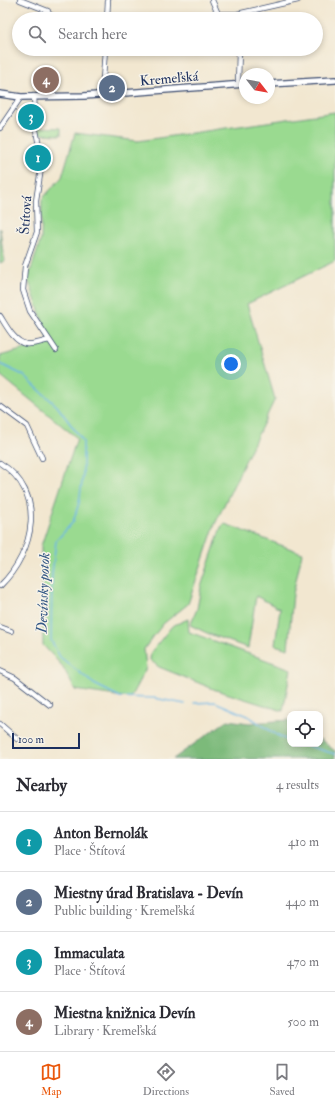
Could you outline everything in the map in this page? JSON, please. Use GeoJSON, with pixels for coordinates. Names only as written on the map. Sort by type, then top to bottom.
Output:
{"type":"FeatureCollection","features":[{"type":"Feature","properties":{"kind":"street"},"geometry":{"type":"LineString","coordinates":[[20,0],[43,8],[48,12]]}},
{"type":"Feature","properties":{"kind":"street"},"geometry":{"type":"LineString","coordinates":[[107,12],[108,0]]}},
{"type":"Feature","properties":{"kind":"street"},"geometry":{"type":"LineString","coordinates":[[212,0],[217,12]]}},
{"type":"Feature","properties":{"kind":"street"},"geometry":{"type":"LineString","coordinates":[[255,12],[298,0]]}},
{"type":"Feature","properties":{"kind":"street"},"geometry":{"type":"LineString","coordinates":[[102,95],[105,56]]}},
{"type":"Feature","properties":{"kind":"street"},"geometry":{"type":"LineString","coordinates":[[238,84],[239,56]]}},
{"type":"Feature","properties":{"kind":"street"},"geometry":{"type":"LineString","coordinates":[[275,84],[335,80]]}},
{"type":"Feature","properties":{"kind":"street","name":"Kremeľská"},"geometry":{"type":"LineString","coordinates":[[0,94],[21,98],[34,96],[102,95],[238,84]]}},
{"type":"Feature","properties":{"kind":"street","name":"Štítová"},"geometry":{"type":"LineString","coordinates":[[34,96],[36,130],[42,162],[36,201],[37,232],[25,266],[23,290],[30,312],[56,350]]}},
{"type":"Feature","properties":{"kind":"street"},"geometry":{"type":"LineString","coordinates":[[0,128],[21,98]]}},
{"type":"Feature","properties":{"kind":"street"},"geometry":{"type":"LineString","coordinates":[[0,316],[10,332],[23,343],[27,344],[49,340]]}},
{"type":"Feature","properties":{"kind":"street"},"geometry":{"type":"LineString","coordinates":[[0,406],[27,426],[42,458]]}},
{"type":"Feature","properties":{"kind":"street"},"geometry":{"type":"LineString","coordinates":[[0,463],[11,470],[26,489],[31,512],[29,535],[24,553],[17,567],[0,586]]}},
{"type":"Feature","properties":{"kind":"street"},"geometry":{"type":"LineString","coordinates":[[0,627],[11,631]]}},
{"type":"Feature","properties":{"kind":"street"},"geometry":{"type":"LineString","coordinates":[[0,671],[15,678],[50,705]]}},
{"type":"Feature","properties":{"kind":"street"},"geometry":{"type":"LineString","coordinates":[[0,724],[17,739]]}},
{"type":"Feature","properties":{"kind":"green space"},"geometry":{"type":"Polygon","coordinates":[[[335,112],[335,261],[247,304],[275,399],[215,524],[188,604],[163,624],[144,649],[146,668],[130,698],[75,690],[63,667],[43,645],[41,546],[77,438],[0,375],[0,356],[50,342],[28,279],[41,239],[42,199],[62,177],[75,133],[138,141],[335,112]]]}},
{"type":"Feature","properties":{"kind":"green space"},"geometry":{"type":"Polygon","coordinates":[[[37,127],[61,128],[61,135],[39,134],[37,127]]]}},
{"type":"Feature","properties":{"kind":"green space"},"geometry":{"type":"Polygon","coordinates":[[[0,228],[4,261],[0,263],[0,228]]]}},
{"type":"Feature","properties":{"kind":"green space"},"geometry":{"type":"Polygon","coordinates":[[[225,524],[302,553],[293,594],[288,649],[275,645],[280,609],[256,596],[248,648],[209,634],[190,625],[197,609],[201,587],[221,527],[225,524]]]}},
{"type":"Feature","properties":{"kind":"green space"},"geometry":{"type":"Polygon","coordinates":[[[188,619],[189,632],[291,669],[283,711],[216,690],[159,667],[150,660],[151,652],[172,626],[188,619]]]}},
{"type":"Feature","properties":{"kind":"green space"},"geometry":{"type":"Polygon","coordinates":[[[228,720],[249,723],[287,720],[287,747],[323,747],[323,741],[335,751],[335,759],[173,759],[228,720]]]}},
{"type":"Feature","properties":{"kind":"waterway","name":"Devínsky potok"},"geometry":{"type":"LineString","coordinates":[[0,364],[23,375],[57,406],[83,441],[83,475],[79,503],[73,522],[56,541],[52,574],[51,640],[60,657],[94,684],[120,697],[154,698],[185,704]]}},
{"type":"Feature","properties":{"kind":"waterway","name":"Devínsky potok"},"geometry":{"type":"LineString","coordinates":[[194,703],[215,702],[248,716],[280,737],[287,740]]}},
{"type":"Feature","properties":{"kind":"waterway","name":"Devínsky potok"},"geometry":{"type":"LineString","coordinates":[[311,747],[335,754]]}},
{"type":"Feature","properties":{"kind":"place","name":"Miestna knižnica Devín"},"geometry":{"type":"Point","coordinates":[46,80]}},
{"type":"Feature","properties":{"kind":"place","name":"Miestny úrad Bratislava - Devín"},"geometry":{"type":"Point","coordinates":[112,88]}},
{"type":"Feature","properties":{"kind":"place","name":"Immaculata"},"geometry":{"type":"Point","coordinates":[31,117]}},
{"type":"Feature","properties":{"kind":"place","name":"Anton Bernolák"},"geometry":{"type":"Point","coordinates":[38,158]}}]}
